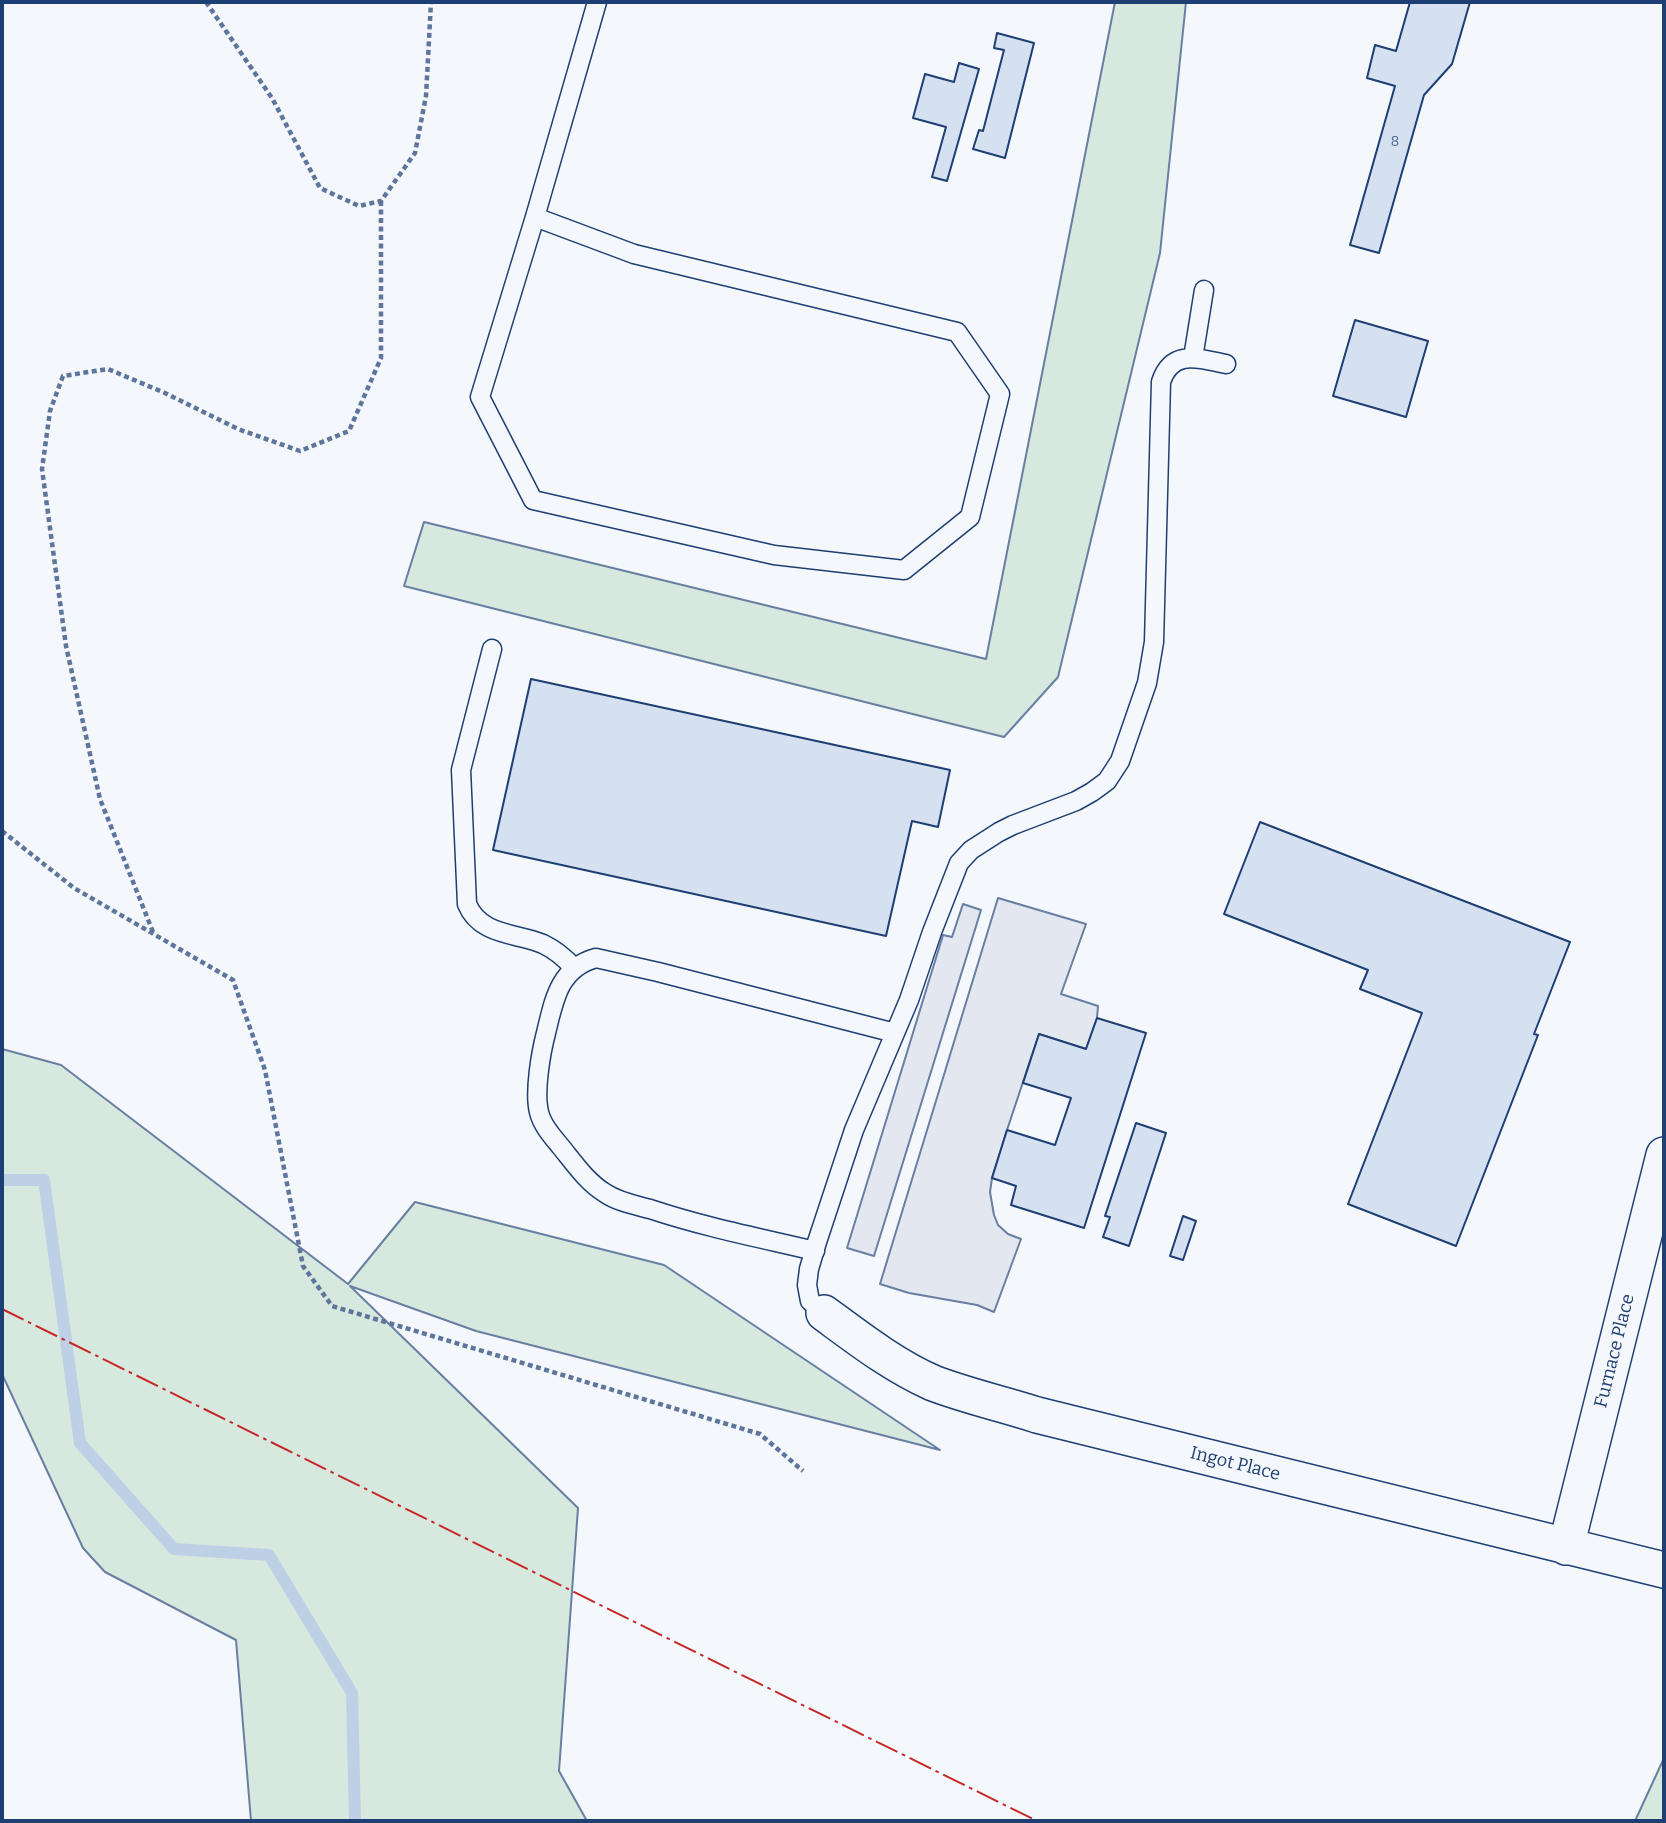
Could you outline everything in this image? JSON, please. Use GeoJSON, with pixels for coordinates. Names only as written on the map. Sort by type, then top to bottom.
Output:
{"type":"FeatureCollection","features":[{"type":"Feature","properties":{"kind":"street","name":"Furnace Place"},"geometry":{"type":"LineString","coordinates":[[1566,1547],[1664,1155]]}},
{"type":"Feature","properties":{"kind":"street","name":"Ingot Place"},"geometry":{"type":"LineString","coordinates":[[824,1313],[873,1349],[932,1382],[951,1389],[1051,1418],[1664,1570]]}},
{"type":"Feature","properties":{"kind":"lane"},"geometry":{"type":"LineString","coordinates":[[535,217],[634,254],[957,332],[1000,394],[970,517],[904,570],[774,555],[533,500],[480,397],[597,2]]}},
{"type":"Feature","properties":{"kind":"lane"},"geometry":{"type":"LineString","coordinates":[[1193,358],[1203,290]]}},
{"type":"Feature","properties":{"kind":"lane"},"geometry":{"type":"LineString","coordinates":[[824,1313],[808,1296],[808,1277],[815,1251],[854,1130],[909,1000],[959,863],[971,850],[999,832],[1092,792],[1107,780],[1120,761],[1147,683],[1154,642],[1161,382],[1166,369],[1175,361],[1185,358],[1226,364]]}},
{"type":"Feature","properties":{"kind":"lane"},"geometry":{"type":"LineString","coordinates":[[492,649],[461,770],[467,904],[475,917],[488,927],[543,944],[574,968]]}},
{"type":"Feature","properties":{"kind":"lane"},"geometry":{"type":"LineString","coordinates":[[815,1251],[673,1217],[613,1198],[584,1175],[545,1126],[538,1109],[544,1044],[557,991],[574,968],[596,958],[895,1033]]}},
{"type":"Feature","properties":{"kind":"path"},"geometry":{"type":"LineString","coordinates":[[206,2],[272,98],[320,188],[359,206],[382,201]]}},
{"type":"Feature","properties":{"kind":"path"},"geometry":{"type":"LineString","coordinates":[[154,934],[100,799],[66,646],[42,469],[50,411],[63,376],[108,369],[238,429],[300,452],[349,431],[381,358],[382,201],[415,152],[426,96],[431,2]]}},
{"type":"Feature","properties":{"kind":"path"},"geometry":{"type":"LineString","coordinates":[[2,831],[74,888],[233,981],[265,1070],[303,1266],[332,1306],[760,1434],[803,1471]]}},
{"type":"Feature","properties":{"kind":"shaded area"},"geometry":{"type":"Polygon","coordinates":[[[1115,2],[1186,2],[1160,253],[1058,677],[1004,737],[404,586],[424,522],[986,659],[1115,2]]]}},
{"type":"Feature","properties":{"kind":"shaded area"},"geometry":{"type":"Polygon","coordinates":[[[998,898],[1086,924],[1061,994],[1098,1006],[1097,1018],[1086,1049],[1039,1034],[992,1178],[990,1192],[998,1225],[1008,1234],[1021,1239],[994,1312],[977,1305],[909,1293],[880,1284],[998,898]]]}},
{"type":"Feature","properties":{"kind":"shaded area"},"geometry":{"type":"Polygon","coordinates":[[[963,904],[981,910],[874,1256],[847,1248],[943,935],[952,937],[963,904]]]}},
{"type":"Feature","properties":{"kind":"shaded area"},"geometry":{"type":"Polygon","coordinates":[[[2,1049],[61,1065],[348,1284],[415,1202],[664,1265],[940,1450],[476,1331],[350,1286],[578,1508],[559,1771],[587,1821],[251,1821],[236,1640],[105,1572],[83,1548],[2,1374],[2,1049]]]}},
{"type":"Feature","properties":{"kind":"shaded area"},"geometry":{"type":"Polygon","coordinates":[[[1664,1758],[1664,1821],[1635,1821],[1664,1758]]]}},
{"type":"Feature","properties":{"kind":"building"},"geometry":{"type":"Polygon","coordinates":[[[1410,2],[1470,2],[1452,64],[1424,95],[1379,253],[1350,245],[1395,86],[1367,78],[1375,45],[1396,51],[1410,2]]]}},
{"type":"Feature","properties":{"kind":"building"},"geometry":{"type":"Polygon","coordinates":[[[997,33],[1034,43],[1005,158],[973,149],[979,130],[983,131],[1004,50],[994,48],[997,33]]]}},
{"type":"Feature","properties":{"kind":"building"},"geometry":{"type":"Polygon","coordinates":[[[959,63],[979,69],[947,181],[932,177],[946,127],[913,118],[925,74],[954,82],[959,63]]]}},
{"type":"Feature","properties":{"kind":"building"},"geometry":{"type":"Polygon","coordinates":[[[1355,320],[1428,341],[1406,417],[1333,396],[1355,320]]]}},
{"type":"Feature","properties":{"kind":"building"},"geometry":{"type":"Polygon","coordinates":[[[531,679],[950,770],[938,827],[912,821],[886,936],[493,850],[531,679]]]}},
{"type":"Feature","properties":{"kind":"building"},"geometry":{"type":"Polygon","coordinates":[[[1260,822],[1570,942],[1534,1034],[1538,1035],[1456,1246],[1348,1204],[1422,1013],[1360,989],[1368,970],[1224,914],[1260,822]]]}},
{"type":"Feature","properties":{"kind":"building"},"geometry":{"type":"Polygon","coordinates":[[[1097,1018],[1146,1033],[1084,1228],[1011,1205],[1016,1186],[992,1178],[1007,1130],[1055,1145],[1071,1098],[1023,1083],[1039,1034],[1086,1049],[1097,1018]]]}},
{"type":"Feature","properties":{"kind":"building"},"geometry":{"type":"Polygon","coordinates":[[[1136,1123],[1166,1133],[1129,1246],[1103,1237],[1110,1217],[1105,1216],[1136,1123]]]}},
{"type":"Feature","properties":{"kind":"building"},"geometry":{"type":"Polygon","coordinates":[[[1183,1216],[1196,1221],[1183,1260],[1170,1256],[1183,1216]]]}},
{"type":"Feature","properties":{"kind":"waterway"},"geometry":{"type":"LineString","coordinates":[[2,1180],[44,1180],[80,1443],[174,1549],[269,1555],[352,1693],[355,1821]]}},
{"type":"Feature","properties":{"kind":"power"},"geometry":{"type":"LineString","coordinates":[[2,1309],[1037,1821]]}}]}
